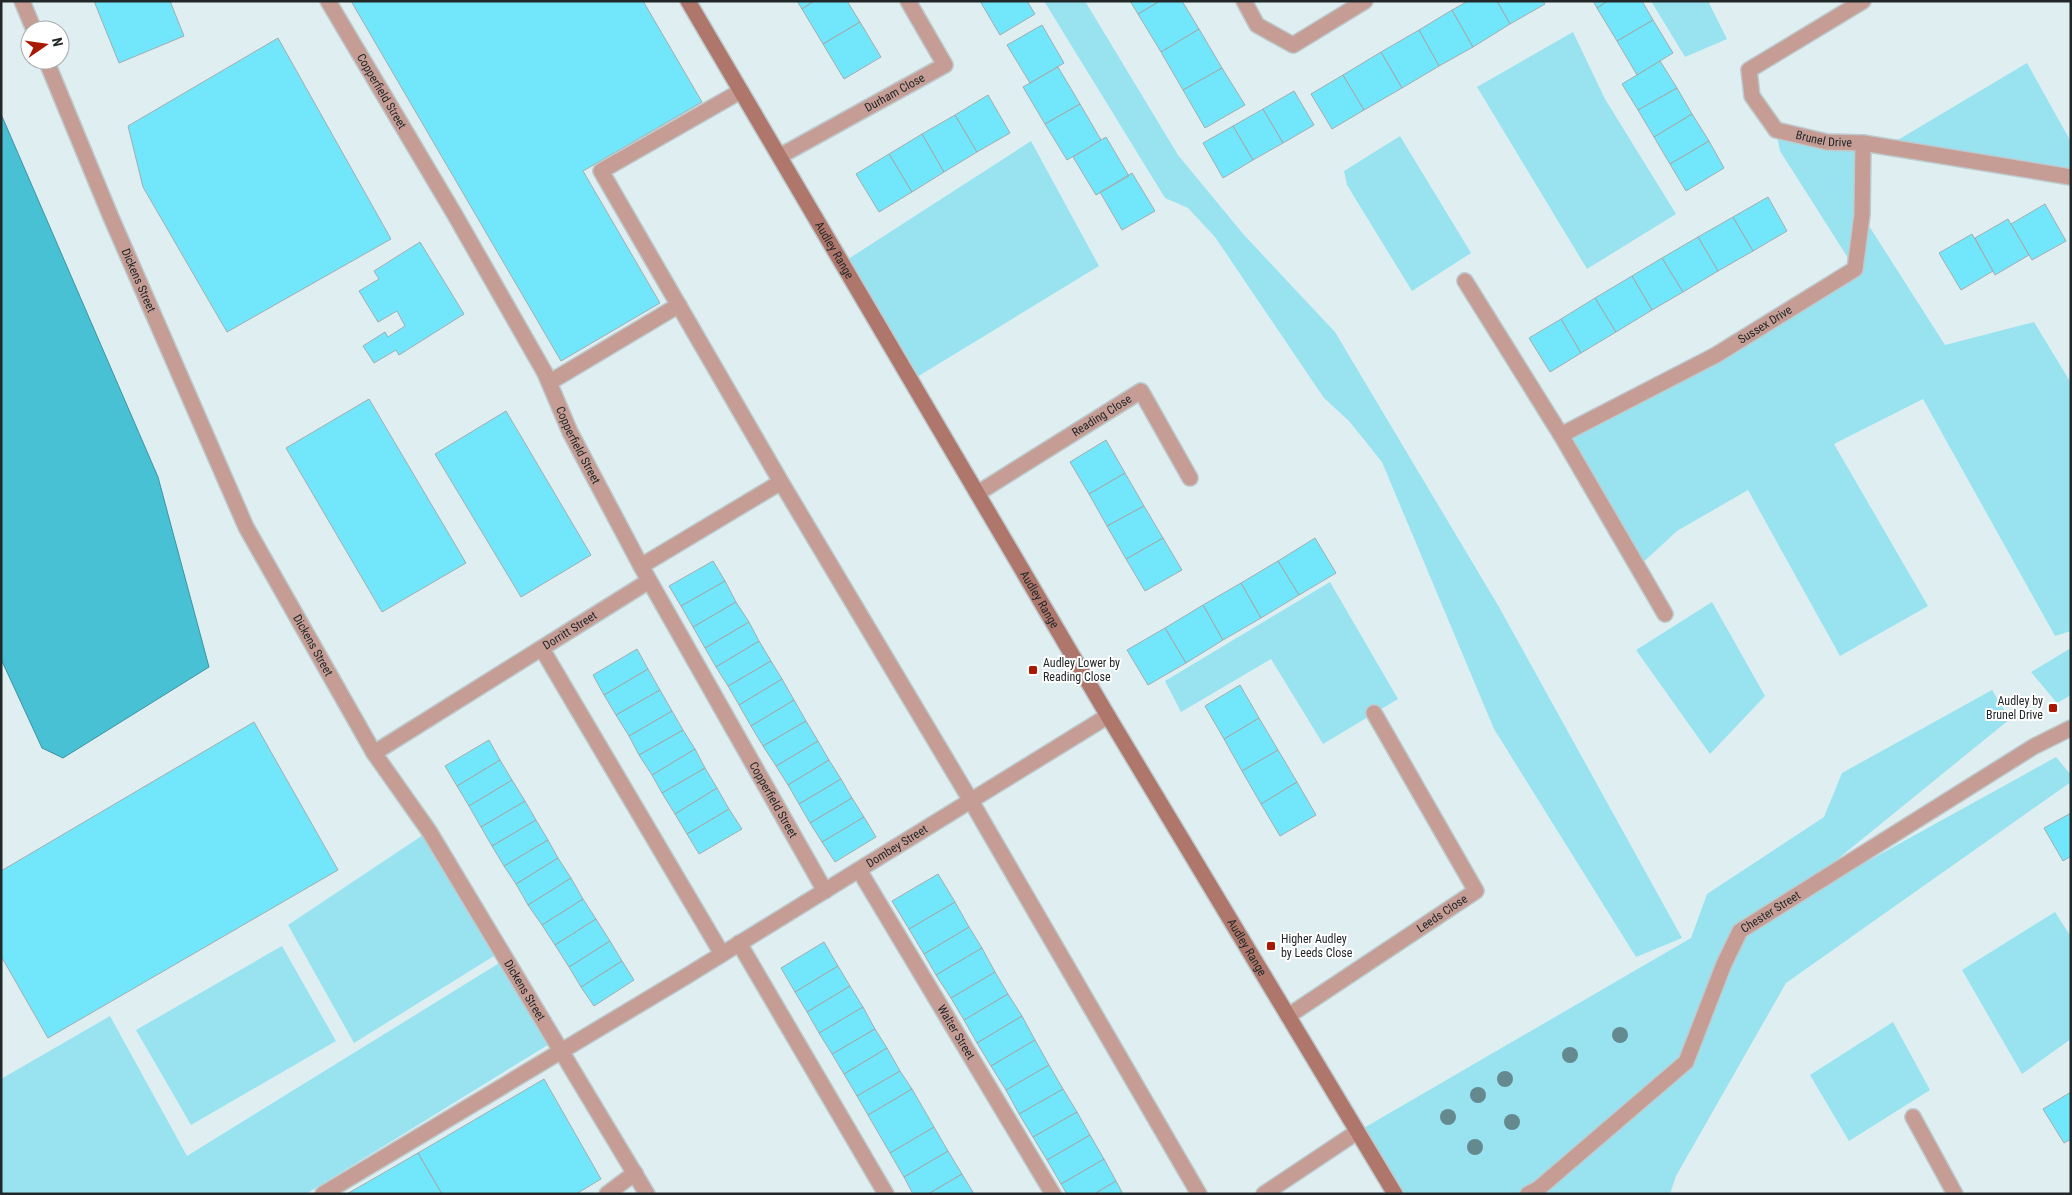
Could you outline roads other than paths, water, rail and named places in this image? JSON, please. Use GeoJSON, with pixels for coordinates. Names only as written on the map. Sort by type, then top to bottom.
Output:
{"type":"FeatureCollection","features":[{"type":"Feature","properties":{"kind":"street"},"geometry":{"type":"LineString","coordinates":[[22,1],[30,20]]}},
{"type":"Feature","properties":{"kind":"street","name":"Copperfield Street"},"geometry":{"type":"LineString","coordinates":[[328,1],[455,215],[550,382],[570,432],[641,566],[825,891]]}},
{"type":"Feature","properties":{"kind":"street","name":"Audley Range"},"geometry":{"type":"LineString","coordinates":[[688,1],[1108,716],[1395,1194]]}},
{"type":"Feature","properties":{"kind":"street","name":"Durham Close"},"geometry":{"type":"LineString","coordinates":[[780,156],[945,65],[908,1]]}},
{"type":"Feature","properties":{"kind":"street"},"geometry":{"type":"LineString","coordinates":[[1244,1],[1257,25],[1293,45],[1365,1]]}},
{"type":"Feature","properties":{"kind":"street","name":"Brunel Drive"},"geometry":{"type":"LineString","coordinates":[[1863,1],[1749,70],[1752,96],[1776,130],[1827,142],[1863,143],[2071,178]]}},
{"type":"Feature","properties":{"kind":"street","name":"Dickens Street"},"geometry":{"type":"LineString","coordinates":[[50,70],[110,215],[246,527],[374,753],[429,831],[647,1194]]}},
{"type":"Feature","properties":{"kind":"street"},"geometry":{"type":"LineString","coordinates":[[740,91],[601,171],[781,482],[971,801],[1199,1194]]}},
{"type":"Feature","properties":{"kind":"street","name":"Sussex Drive"},"geometry":{"type":"LineString","coordinates":[[1561,435],[1716,355],[1855,269],[1862,215],[1863,143]]}},
{"type":"Feature","properties":{"kind":"street"},"geometry":{"type":"LineString","coordinates":[[1465,281],[1561,435],[1665,614]]}},
{"type":"Feature","properties":{"kind":"street"},"geometry":{"type":"LineString","coordinates":[[550,382],[679,305]]}},
{"type":"Feature","properties":{"kind":"street","name":"Reading Close"},"geometry":{"type":"LineString","coordinates":[[978,493],[1141,391],[1190,478]]}},
{"type":"Feature","properties":{"kind":"street"},"geometry":{"type":"LineString","coordinates":[[641,566],[781,482]]}},
{"type":"Feature","properties":{"kind":"street","name":"Dorritt Street"},"geometry":{"type":"LineString","coordinates":[[374,753],[650,581]]}},
{"type":"Feature","properties":{"kind":"street"},"geometry":{"type":"LineString","coordinates":[[542,649],[722,954]]}},
{"type":"Feature","properties":{"kind":"street","name":"Leeds Close"},"geometry":{"type":"LineString","coordinates":[[1288,1016],[1476,891],[1374,713]]}},
{"type":"Feature","properties":{"kind":"street","name":"Dombey Street"},"geometry":{"type":"LineString","coordinates":[[324,1194],[560,1050],[685,977],[1108,716]]}},
{"type":"Feature","properties":{"kind":"street","name":"Chester Street"},"geometry":{"type":"LineString","coordinates":[[1528,1194],[1538,1190],[1686,1062],[1724,964],[1740,931],[2033,747],[2071,728]]}},
{"type":"Feature","properties":{"kind":"street","name":"Walter Street"},"geometry":{"type":"LineString","coordinates":[[859,870],[1053,1194]]}},
{"type":"Feature","properties":{"kind":"street"},"geometry":{"type":"LineString","coordinates":[[740,943],[886,1194]]}},
{"type":"Feature","properties":{"kind":"street"},"geometry":{"type":"LineString","coordinates":[[1913,1117],[1955,1194]]}},
{"type":"Feature","properties":{"kind":"street"},"geometry":{"type":"LineString","coordinates":[[1264,1194],[1357,1132]]}},
{"type":"Feature","properties":{"kind":"street"},"geometry":{"type":"LineString","coordinates":[[607,1194],[635,1173]]}},
{"type":"Feature","properties":{"kind":"place","name":"Audley Lower by Reading Close"},"geometry":{"type":"Point","coordinates":[1033,670]}},
{"type":"Feature","properties":{"kind":"place","name":"Audley by Brunel Drive"},"geometry":{"type":"Point","coordinates":[2053,708]}},
{"type":"Feature","properties":{"kind":"place","name":"Higher Audley by Leeds Close"},"geometry":{"type":"Point","coordinates":[1271,946]}}]}
